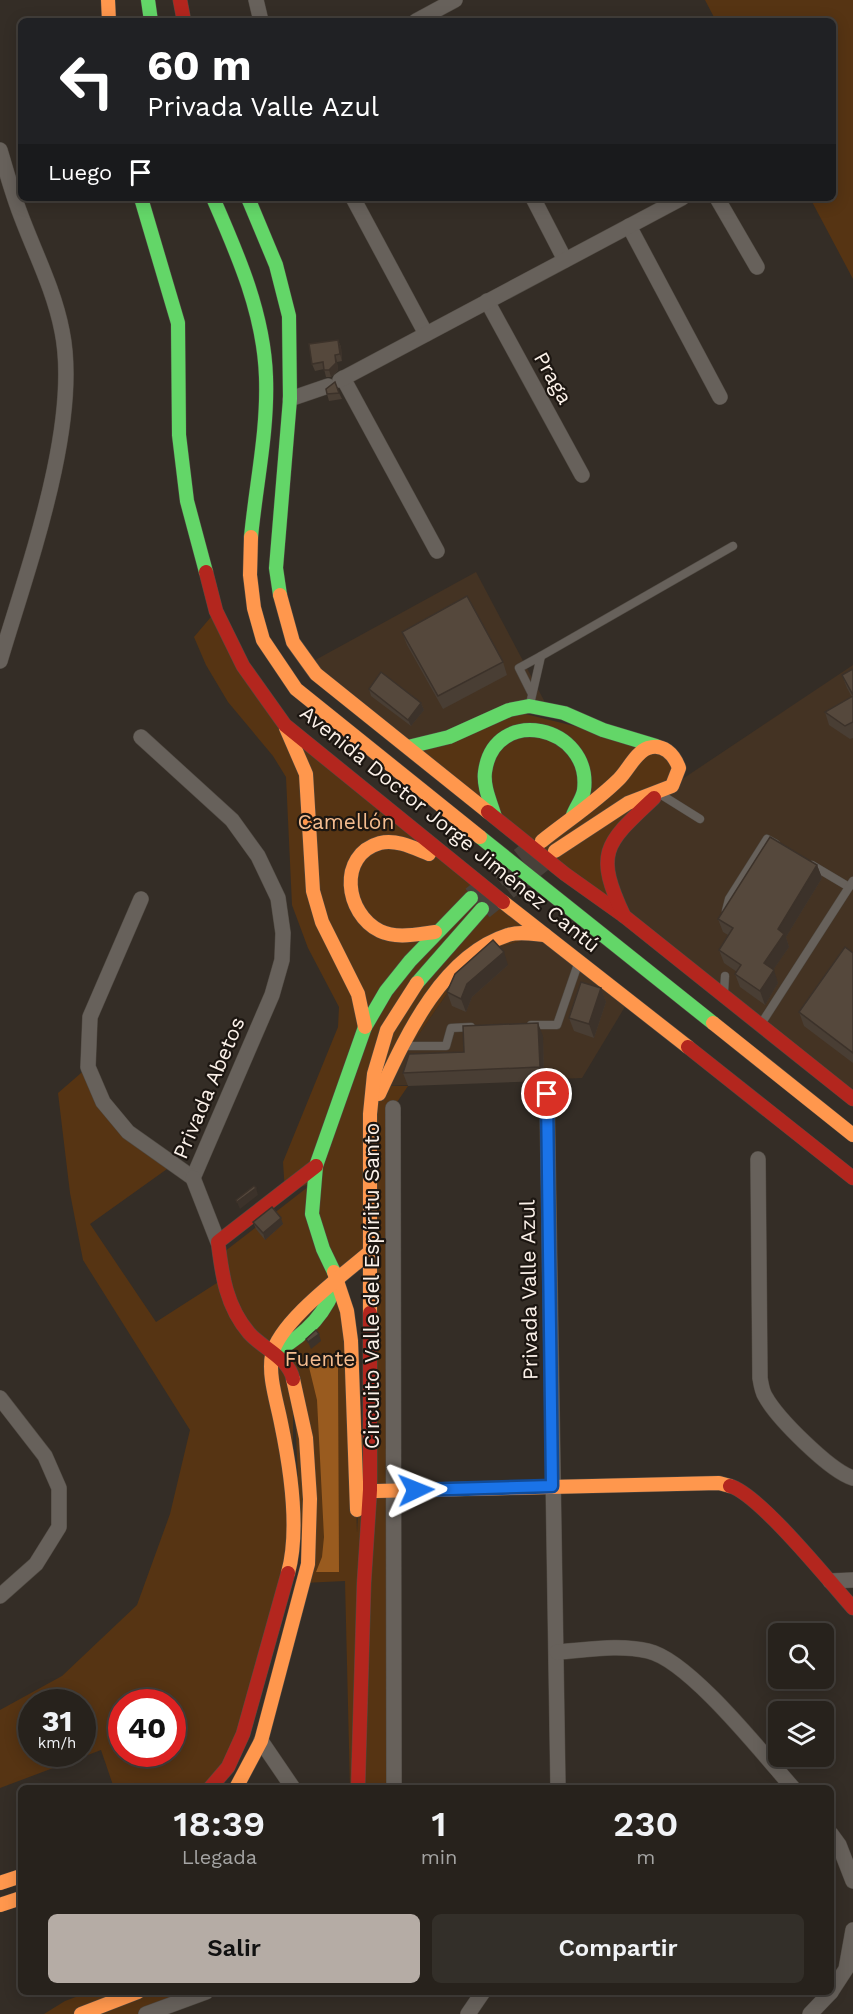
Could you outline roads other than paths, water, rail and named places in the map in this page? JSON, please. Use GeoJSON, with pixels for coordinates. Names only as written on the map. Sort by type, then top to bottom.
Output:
{"type":"FeatureCollection","features":[{"type":"Feature","properties":{"kind":"main road"},"geometry":{"type":"LineString","coordinates":[[108,0],[109,18]]}},
{"type":"Feature","properties":{"kind":"main road"},"geometry":{"type":"LineString","coordinates":[[148,0],[151,18]]}},
{"type":"Feature","properties":{"kind":"main road"},"geometry":{"type":"LineString","coordinates":[[180,0],[183,18]]}},
{"type":"Feature","properties":{"kind":"main road","name":"Avenida Doctor Jorge Jiménez Cantú"},"geometry":{"type":"LineString","coordinates":[[142,201],[177,323],[179,435],[187,501],[213,600],[243,666],[285,725],[545,935],[853,1178]]}},
{"type":"Feature","properties":{"kind":"main road","name":"Avenida Doctor Jorge Jiménez Cantú"},"geometry":{"type":"LineString","coordinates":[[214,201],[248,279],[262,334],[266,379],[251,537],[250,590],[263,641],[296,689],[853,1135]]}},
{"type":"Feature","properties":{"kind":"main road","name":"Avenida Doctor Jorge Jiménez Cantú"},"geometry":{"type":"LineString","coordinates":[[249,201],[276,265],[289,316],[290,399],[276,568],[282,606],[292,642],[316,674],[565,874],[624,916],[853,1098]]}},
{"type":"Feature","properties":{"kind":"main road"},"geometry":{"type":"LineString","coordinates":[[408,747],[449,737],[531,700],[603,730],[656,746],[670,753],[679,768],[672,786],[628,803],[555,851]]}},
{"type":"Feature","properties":{"kind":"main road"},"geometry":{"type":"LineString","coordinates":[[285,725],[306,774],[313,891],[322,922],[358,994],[365,1027]]}},
{"type":"Feature","properties":{"kind":"main road"},"geometry":{"type":"LineString","coordinates":[[495,817],[485,771],[495,745],[516,730],[534,729],[550,732],[567,741],[582,766],[584,789],[572,819]]}},
{"type":"Feature","properties":{"kind":"main road"},"geometry":{"type":"LineString","coordinates":[[542,841],[619,779],[644,749],[656,746]]}},
{"type":"Feature","properties":{"kind":"main road"},"geometry":{"type":"LineString","coordinates":[[624,916],[607,880],[607,856],[616,836],[658,793]]}},
{"type":"Feature","properties":{"kind":"main road"},"geometry":{"type":"LineString","coordinates":[[435,932],[402,936],[378,931],[357,914],[349,884],[357,859],[375,843],[397,840],[412,844],[469,874]]}},
{"type":"Feature","properties":{"kind":"main road"},"geometry":{"type":"LineString","coordinates":[[565,874],[601,933]]}},
{"type":"Feature","properties":{"kind":"main road"},"geometry":{"type":"LineString","coordinates":[[364,1583],[357,1533],[351,1341],[347,1311],[338,1279],[323,1249],[312,1214],[313,1183],[316,1166],[365,1027],[386,991],[435,932],[471,898]]}},
{"type":"Feature","properties":{"kind":"main road"},"geometry":{"type":"LineString","coordinates":[[358,1785],[364,1583],[373,1491],[370,1114],[379,1050],[397,1010],[429,966],[482,909]]}},
{"type":"Feature","properties":{"kind":"main road"},"geometry":{"type":"LineString","coordinates":[[370,1114],[403,1046],[441,987],[475,953],[509,935],[528,933],[545,935]]}},
{"type":"Feature","properties":{"kind":"main road"},"geometry":{"type":"LineString","coordinates":[[219,1248],[316,1166]]}},
{"type":"Feature","properties":{"kind":"main road"},"geometry":{"type":"LineString","coordinates":[[219,1248],[313,1183]]}},
{"type":"Feature","properties":{"kind":"main road"},"geometry":{"type":"LineString","coordinates":[[219,1248],[224,1279],[233,1311],[250,1334],[284,1363],[291,1373],[306,1438],[311,1539],[308,1564],[261,1741],[238,1785]]}},
{"type":"Feature","properties":{"kind":"main road"},"geometry":{"type":"LineString","coordinates":[[272,1354],[293,1342],[322,1316],[333,1301],[338,1279],[372,1250]]}},
{"type":"Feature","properties":{"kind":"main road"},"geometry":{"type":"LineString","coordinates":[[213,1785],[228,1767],[243,1734],[292,1558],[291,1470],[272,1376],[272,1354]]}},
{"type":"Feature","properties":{"kind":"main road"},"geometry":{"type":"LineString","coordinates":[[373,1491],[719,1483],[740,1489],[760,1506],[853,1608]]}},
{"type":"Feature","properties":{"kind":"main road"},"geometry":{"type":"LineString","coordinates":[[252,1703],[270,1706]]}},
{"type":"Feature","properties":{"kind":"main road"},"geometry":{"type":"LineString","coordinates":[[0,1883],[18,1877]]}},
{"type":"Feature","properties":{"kind":"main road"},"geometry":{"type":"LineString","coordinates":[[0,1905],[18,1899]]}},
{"type":"Feature","properties":{"kind":"main road"},"geometry":{"type":"LineString","coordinates":[[81,2014],[130,1995]]}},
{"type":"Feature","properties":{"kind":"street"},"geometry":{"type":"LineString","coordinates":[[256,0],[260,18]]}},
{"type":"Feature","properties":{"kind":"street"},"geometry":{"type":"LineString","coordinates":[[422,18],[455,0]]}},
{"type":"Feature","properties":{"kind":"street"},"geometry":{"type":"LineString","coordinates":[[0,150],[16,203],[55,296],[63,335],[65,394],[56,459],[0,661]]}},
{"type":"Feature","properties":{"kind":"street"},"geometry":{"type":"LineString","coordinates":[[354,201],[426,334]]}},
{"type":"Feature","properties":{"kind":"street"},"geometry":{"type":"LineString","coordinates":[[535,201],[565,260]]}},
{"type":"Feature","properties":{"kind":"street"},"geometry":{"type":"LineString","coordinates":[[290,399],[337,381],[676,201]]}},
{"type":"Feature","properties":{"kind":"street"},"geometry":{"type":"LineString","coordinates":[[719,201],[757,267]]}},
{"type":"Feature","properties":{"kind":"street"},"geometry":{"type":"LineString","coordinates":[[629,226],[720,397]]}},
{"type":"Feature","properties":{"kind":"street","name":"Praga"},"geometry":{"type":"LineString","coordinates":[[487,301],[582,475]]}},
{"type":"Feature","properties":{"kind":"street"},"geometry":{"type":"LineString","coordinates":[[337,381],[437,551]]}},
{"type":"Feature","properties":{"kind":"street","name":"Privada Abetos"},"geometry":{"type":"LineString","coordinates":[[141,737],[210,799],[239,829],[258,856],[278,898],[283,933],[282,960],[272,995],[194,1178],[128,1131],[103,1102],[88,1067],[90,1017],[141,899]]}},
{"type":"Feature","properties":{"kind":"street","name":"Privada Valle Azul"},"geometry":{"type":"LineString","coordinates":[[547,1094],[558,1785]]}},
{"type":"Feature","properties":{"kind":"street","name":"Circuito Valle del Espíritu Santo"},"geometry":{"type":"LineString","coordinates":[[393,1108],[394,1785]]}},
{"type":"Feature","properties":{"kind":"street"},"geometry":{"type":"LineString","coordinates":[[758,1159],[760,1378],[764,1394],[773,1408],[827,1464],[842,1475],[853,1478]]}},
{"type":"Feature","properties":{"kind":"street"},"geometry":{"type":"LineString","coordinates":[[194,1178],[219,1248]]}},
{"type":"Feature","properties":{"kind":"street"},"geometry":{"type":"LineString","coordinates":[[0,1398],[45,1456],[59,1488],[58,1527],[36,1564],[0,1596]]}},
{"type":"Feature","properties":{"kind":"street"},"geometry":{"type":"LineString","coordinates":[[830,1581],[853,1580]]}},
{"type":"Feature","properties":{"kind":"street"},"geometry":{"type":"LineString","coordinates":[[557,1652],[629,1647],[651,1651],[670,1659],[692,1677],[790,1785]]}},
{"type":"Feature","properties":{"kind":"street"},"geometry":{"type":"LineString","coordinates":[[261,1741],[291,1785]]}},
{"type":"Feature","properties":{"kind":"street"},"geometry":{"type":"LineString","coordinates":[[834,1839],[853,1881]]}},
{"type":"Feature","properties":{"kind":"street"},"geometry":{"type":"LineString","coordinates":[[834,1987],[846,1969],[853,1930]]}},
{"type":"Feature","properties":{"kind":"street"},"geometry":{"type":"LineString","coordinates":[[146,2014],[198,1995]]}},
{"type":"Feature","properties":{"kind":"street"},"geometry":{"type":"LineString","coordinates":[[468,2014],[481,1995]]}},
{"type":"Feature","properties":{"kind":"street"},"geometry":{"type":"LineString","coordinates":[[810,2014],[828,1995]]}},
{"type":"Feature","properties":{"kind":"lane"},"geometry":{"type":"LineString","coordinates":[[531,700],[519,668],[733,546]]}},
{"type":"Feature","properties":{"kind":"lane"},"geometry":{"type":"LineString","coordinates":[[531,700],[541,656]]}},
{"type":"Feature","properties":{"kind":"lane"},"geometry":{"type":"LineString","coordinates":[[658,793],[700,819]]}},
{"type":"Feature","properties":{"kind":"lane"},"geometry":{"type":"LineString","coordinates":[[724,917],[729,899],[767,839],[787,851]]}},
{"type":"Feature","properties":{"kind":"lane"},"geometry":{"type":"LineString","coordinates":[[760,1025],[851,884],[807,862]]}},
{"type":"Feature","properties":{"kind":"lane"},"geometry":{"type":"LineString","coordinates":[[522,1026],[557,1025],[579,961]]}},
{"type":"Feature","properties":{"kind":"lane"},"geometry":{"type":"LineString","coordinates":[[724,997],[725,976]]}},
{"type":"Feature","properties":{"kind":"lane"},"geometry":{"type":"LineString","coordinates":[[403,1046],[446,1046],[451,1028],[486,1027]]}},
{"type":"Feature","properties":{"kind":"tunnel"},"geometry":{"type":"LineString","coordinates":[[472,897],[542,841]]}},
{"type":"Feature","properties":{"kind":"tunnel"},"geometry":{"type":"LineString","coordinates":[[483,909],[555,851]]}},
{"type":"Feature","properties":{"kind":"park label","name":"Camellón"},"geometry":{"type":"Point","coordinates":[346,822]}},
{"type":"Feature","properties":{"kind":"park label","name":"Fuente"},"geometry":{"type":"Point","coordinates":[320,1359]}}]}
